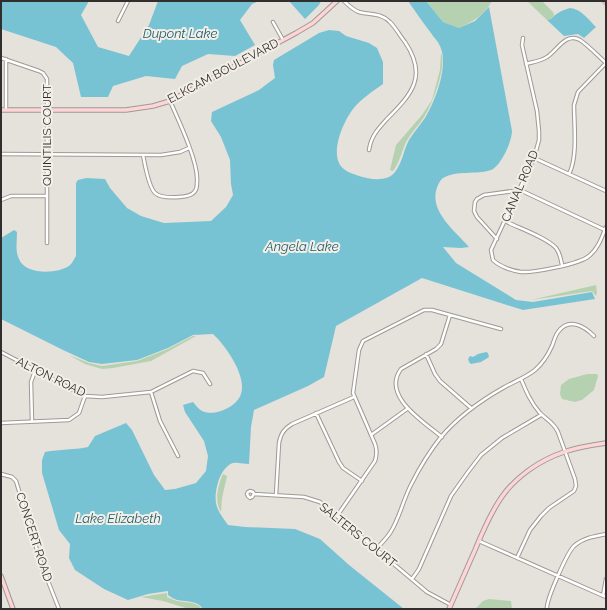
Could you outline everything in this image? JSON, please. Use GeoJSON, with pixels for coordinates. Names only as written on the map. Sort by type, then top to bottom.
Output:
{"type":"FeatureCollection","features":[{"type":"Feature","properties":{"kind":"street"},"geometry":{"type":"LineString","coordinates":[[118,21],[128,1]]}},
{"type":"Feature","properties":{"kind":"street","name":"ELKCAM BOULEVARD"},"geometry":{"type":"LineString","coordinates":[[3,110],[126,110],[153,106],[170,100],[313,23],[337,1]]}},
{"type":"Feature","properties":{"kind":"street"},"geometry":{"type":"LineString","coordinates":[[344,1],[357,11],[381,16],[390,22],[412,53],[416,66],[416,75],[412,88],[402,104],[378,127],[373,135],[370,150]]}},
{"type":"Feature","properties":{"kind":"street"},"geometry":{"type":"LineString","coordinates":[[273,22],[283,40]]}},
{"type":"Feature","properties":{"kind":"street","name":"CANAL ROAD"},"geometry":{"type":"LineString","coordinates":[[523,38],[522,45],[537,111],[539,140],[534,158],[491,250],[492,260],[508,269],[520,272],[532,272],[562,265]]}},
{"type":"Feature","properties":{"kind":"street"},"geometry":{"type":"LineString","coordinates":[[526,64],[546,58],[552,54],[561,43],[570,38],[576,38],[582,41],[606,63],[578,92],[575,98],[574,160],[569,174]]}},
{"type":"Feature","properties":{"kind":"street","name":"QUINTILIS COURT"},"geometry":{"type":"LineString","coordinates":[[1,58],[43,73],[48,83],[47,243]]}},
{"type":"Feature","properties":{"kind":"street"},"geometry":{"type":"LineString","coordinates":[[3,110],[6,59]]}},
{"type":"Feature","properties":{"kind":"street"},"geometry":{"type":"LineString","coordinates":[[143,155],[151,186],[155,193],[165,196],[184,196],[195,191],[197,180],[195,162],[170,100]]}},
{"type":"Feature","properties":{"kind":"street"},"geometry":{"type":"LineString","coordinates":[[1,154],[143,155],[170,154],[189,148]]}},
{"type":"Feature","properties":{"kind":"street"},"geometry":{"type":"LineString","coordinates":[[534,158],[606,191]]}},
{"type":"Feature","properties":{"kind":"street"},"geometry":{"type":"LineString","coordinates":[[497,239],[477,217],[474,211],[475,202],[484,195],[520,190],[605,228],[595,250],[589,257],[578,262],[562,265],[559,253],[550,242],[505,221]]}},
{"type":"Feature","properties":{"kind":"street"},"geometry":{"type":"LineString","coordinates":[[1,200],[11,196],[47,196]]}},
{"type":"Feature","properties":{"kind":"street"},"geometry":{"type":"LineString","coordinates":[[337,516],[362,481],[375,461],[377,455],[377,450],[354,397],[353,388],[359,350],[363,341],[424,310],[432,310],[501,329]]}},
{"type":"Feature","properties":{"kind":"street"},"geometry":{"type":"LineString","coordinates":[[442,437],[407,409],[396,388],[395,380],[401,369],[436,349],[441,344],[450,315]]}},
{"type":"Feature","properties":{"kind":"street"},"geometry":{"type":"LineString","coordinates":[[376,549],[389,534],[412,483],[442,437],[471,408],[534,371],[541,364],[552,347],[557,334],[565,326],[577,324],[587,329],[594,336]]}},
{"type":"Feature","properties":{"kind":"street","name":"ALTON ROAD"},"geometry":{"type":"LineString","coordinates":[[1,352],[85,396],[102,397],[151,392],[191,371],[202,373],[210,384]]}},
{"type":"Feature","properties":{"kind":"street"},"geometry":{"type":"LineString","coordinates":[[426,354],[435,374],[440,381],[471,408]]}},
{"type":"Feature","properties":{"kind":"street"},"geometry":{"type":"LineString","coordinates":[[32,421],[31,382],[35,371]]}},
{"type":"Feature","properties":{"kind":"street"},"geometry":{"type":"LineString","coordinates":[[517,558],[530,530],[541,516],[549,508],[574,491],[576,486],[566,451],[555,425],[542,415],[532,403],[521,379]]}},
{"type":"Feature","properties":{"kind":"street"},"geometry":{"type":"LineString","coordinates":[[151,392],[160,421],[178,456]]}},
{"type":"Feature","properties":{"kind":"street"},"geometry":{"type":"LineString","coordinates":[[1,423],[69,420],[79,413],[85,396]]}},
{"type":"Feature","properties":{"kind":"street"},"geometry":{"type":"LineString","coordinates":[[276,495],[280,435],[292,424],[354,397]]}},
{"type":"Feature","properties":{"kind":"street"},"geometry":{"type":"LineString","coordinates":[[371,435],[407,409]]}},
{"type":"Feature","properties":{"kind":"street"},"geometry":{"type":"LineString","coordinates":[[316,413],[343,468],[362,481]]}},
{"type":"Feature","properties":{"kind":"street"},"geometry":{"type":"LineString","coordinates":[[412,579],[419,568],[451,496],[481,455],[502,438],[542,415]]}},
{"type":"Feature","properties":{"kind":"street"},"geometry":{"type":"LineString","coordinates":[[450,607],[492,513],[509,488],[537,465],[566,451],[606,443]]}},
{"type":"Feature","properties":{"kind":"street","name":"CONCERT ROAD"},"geometry":{"type":"LineString","coordinates":[[1,474],[12,477],[16,481],[41,563],[59,609]]}},
{"type":"Feature","properties":{"kind":"street","name":"SALTERS COURT"},"geometry":{"type":"LineString","coordinates":[[254,494],[313,499],[320,502],[427,592],[450,607]]}},
{"type":"Feature","properties":{"kind":"street"},"geometry":{"type":"LineString","coordinates":[[547,609],[548,599],[568,554],[575,546],[591,536],[606,534]]}},
{"type":"Feature","properties":{"kind":"street"},"geometry":{"type":"LineString","coordinates":[[479,541],[604,596],[606,579]]}},
{"type":"Feature","properties":{"kind":"street"},"geometry":{"type":"LineString","coordinates":[[1,576],[14,609]]}},
{"type":"Feature","properties":{"kind":"green space"},"geometry":{"type":"Polygon","coordinates":[[[426,1],[492,1],[486,10],[478,17],[459,28],[443,22],[426,1]]]}},
{"type":"Feature","properties":{"kind":"green space"},"geometry":{"type":"Polygon","coordinates":[[[527,1],[542,1],[554,15],[551,19],[547,20],[527,1]]]}},
{"type":"Feature","properties":{"kind":"green space"},"geometry":{"type":"Polygon","coordinates":[[[441,53],[442,67],[438,86],[431,104],[424,117],[406,142],[395,168],[393,171],[390,170],[396,145],[422,115],[432,100],[440,70],[441,53]]]}},
{"type":"Feature","properties":{"kind":"green space"},"geometry":{"type":"Polygon","coordinates":[[[596,285],[596,296],[592,291],[531,300],[596,285]]]}},
{"type":"Feature","properties":{"kind":"green space"},"geometry":{"type":"Polygon","coordinates":[[[193,336],[196,336],[151,361],[113,368],[102,369],[85,364],[69,355],[89,363],[102,366],[137,361],[168,349],[193,336]]]}},
{"type":"Feature","properties":{"kind":"green space"},"geometry":{"type":"Polygon","coordinates":[[[587,374],[597,374],[598,376],[594,390],[582,400],[575,402],[562,399],[560,394],[561,385],[569,379],[587,374]]]}},
{"type":"Feature","properties":{"kind":"green space"},"geometry":{"type":"Polygon","coordinates":[[[223,474],[227,476],[222,498],[221,512],[217,498],[223,474]]]}},
{"type":"Feature","properties":{"kind":"green space"},"geometry":{"type":"Polygon","coordinates":[[[167,593],[167,597],[177,601],[194,603],[202,609],[189,609],[163,601],[141,597],[167,593]]]}},
{"type":"Feature","properties":{"kind":"green space"},"geometry":{"type":"Polygon","coordinates":[[[489,599],[511,601],[512,609],[475,609],[483,601],[489,599]]]}},
{"type":"Feature","properties":{"kind":"water","name":"Dupont Lake"},"geometry":{"type":"Polygon","coordinates":[[[1,1],[89,1],[81,15],[98,47],[129,56],[149,25],[158,1],[259,1],[252,4],[240,20],[255,45],[235,56],[208,54],[182,66],[175,79],[146,76],[113,86],[108,97],[81,97],[73,63],[56,47],[1,29],[1,1]]]}},
{"type":"Feature","properties":{"kind":"water"},"geometry":{"type":"Polygon","coordinates":[[[289,1],[321,1],[305,19],[289,1]]]}},
{"type":"Feature","properties":{"kind":"water","name":"Angela Lake"},"geometry":{"type":"Polygon","coordinates":[[[408,1],[426,1],[443,22],[459,28],[475,21],[489,7],[512,131],[512,135],[505,153],[495,168],[479,172],[454,174],[443,178],[439,182],[435,199],[437,207],[446,222],[469,247],[443,247],[456,263],[516,300],[533,302],[592,292],[595,299],[523,310],[422,278],[336,326],[324,377],[308,386],[254,410],[251,427],[249,464],[233,463],[228,465],[221,474],[217,486],[217,506],[228,525],[295,529],[320,539],[349,565],[404,609],[203,609],[198,604],[174,599],[168,595],[168,591],[148,594],[128,600],[104,589],[75,570],[69,558],[70,544],[59,530],[42,473],[42,460],[45,452],[88,447],[95,436],[126,423],[132,430],[154,475],[165,490],[175,489],[196,483],[206,471],[208,456],[204,441],[185,412],[183,405],[193,402],[198,408],[207,413],[224,410],[239,399],[242,387],[241,379],[234,362],[224,346],[213,334],[193,335],[168,348],[137,360],[102,364],[89,362],[1,319],[1,238],[14,230],[17,232],[18,256],[22,264],[28,268],[42,272],[49,272],[64,269],[69,266],[76,256],[76,183],[78,180],[86,178],[105,179],[110,188],[127,208],[141,216],[164,223],[211,221],[226,207],[233,195],[230,160],[221,137],[211,121],[212,112],[259,90],[275,78],[273,65],[274,60],[319,33],[329,30],[339,31],[346,36],[369,43],[377,48],[383,62],[383,84],[356,105],[349,115],[338,140],[337,157],[345,170],[359,176],[370,179],[389,177],[399,166],[409,140],[429,111],[440,82],[443,63],[439,44],[408,1]]]}},
{"type":"Feature","properties":{"kind":"water"},"geometry":{"type":"Polygon","coordinates":[[[570,8],[581,12],[596,27],[584,38],[578,34],[564,36],[547,20],[570,8]]]}},
{"type":"Feature","properties":{"kind":"water"},"geometry":{"type":"Polygon","coordinates":[[[486,352],[488,353],[489,357],[481,362],[471,364],[469,362],[468,359],[470,356],[473,357],[486,352]]]}},
{"type":"Feature","properties":{"kind":"water label","name":"Lake Elizabeth"},"geometry":{"type":"Point","coordinates":[118,518]}}]}
